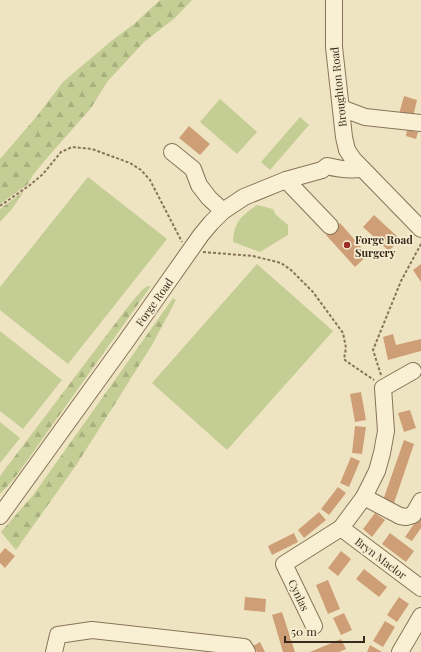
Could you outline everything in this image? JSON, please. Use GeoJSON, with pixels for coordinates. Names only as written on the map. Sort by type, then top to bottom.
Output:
{"type":"FeatureCollection","features":[{"type":"Feature","properties":{"kind":"street","name":"Broughton Road"},"geometry":{"type":"LineString","coordinates":[[334,0],[334,47],[344,137],[347,150],[361,169],[421,229]]}},
{"type":"Feature","properties":{"kind":"street"},"geometry":{"type":"LineString","coordinates":[[341,108],[365,117],[421,123]]}},
{"type":"Feature","properties":{"kind":"street"},"geometry":{"type":"LineString","coordinates":[[361,169],[327,166],[336,154],[344,137],[365,117]]}},
{"type":"Feature","properties":{"kind":"street"},"geometry":{"type":"LineString","coordinates":[[172,152],[193,169],[199,185],[209,198],[223,211]]}},
{"type":"Feature","properties":{"kind":"street","name":"Forge Road"},"geometry":{"type":"LineString","coordinates":[[0,516],[211,223],[223,211],[244,197],[286,180],[322,170],[327,166]]}},
{"type":"Feature","properties":{"kind":"street"},"geometry":{"type":"LineString","coordinates":[[286,180],[330,226]]}},
{"type":"Feature","properties":{"kind":"street"},"geometry":{"type":"LineString","coordinates":[[340,528],[364,497],[377,471],[386,431],[383,388],[413,371]]}},
{"type":"Feature","properties":{"kind":"street"},"geometry":{"type":"LineString","coordinates":[[364,497],[400,516],[406,517],[413,515],[421,501]]}},
{"type":"Feature","properties":{"kind":"street","name":"Cynlas"},"geometry":{"type":"LineString","coordinates":[[314,626],[284,564],[340,528]]}},
{"type":"Feature","properties":{"kind":"street","name":"Bryn Maelor"},"geometry":{"type":"LineString","coordinates":[[340,528],[421,588]]}},
{"type":"Feature","properties":{"kind":"street"},"geometry":{"type":"LineString","coordinates":[[400,652],[421,616]]}},
{"type":"Feature","properties":{"kind":"street"},"geometry":{"type":"LineString","coordinates":[[54,652],[58,635],[92,630],[244,647],[247,652]]}},
{"type":"Feature","properties":{"kind":"path"},"geometry":{"type":"LineString","coordinates":[[0,206],[43,174],[61,152],[72,147],[92,149],[130,163],[141,170],[150,180],[182,242],[190,251],[253,256],[281,263],[290,270],[313,292],[343,333],[346,348],[344,359],[362,372],[372,377],[383,388]]}},
{"type":"Feature","properties":{"kind":"path"},"geometry":{"type":"LineString","coordinates":[[383,388],[380,370],[373,350],[401,281],[421,244]]}},
{"type":"Feature","properties":{"kind":"green space"},"geometry":{"type":"Polygon","coordinates":[[[160,0],[192,0],[175,18],[144,42],[107,82],[91,108],[47,158],[33,175],[28,184],[0,204],[0,159],[37,116],[63,82],[110,42],[134,24],[160,0]]]}},
{"type":"Feature","properties":{"kind":"green space"},"geometry":{"type":"Polygon","coordinates":[[[220,99],[257,132],[237,154],[200,122],[220,99]]]}},
{"type":"Feature","properties":{"kind":"green space"},"geometry":{"type":"Polygon","coordinates":[[[300,117],[309,125],[270,170],[261,162],[300,117]]]}},
{"type":"Feature","properties":{"kind":"green space"},"geometry":{"type":"Polygon","coordinates":[[[88,177],[167,239],[68,364],[0,310],[0,287],[88,177]]]}},
{"type":"Feature","properties":{"kind":"green space"},"geometry":{"type":"Polygon","coordinates":[[[24,191],[12,209],[0,222],[0,209],[24,191]]]}},
{"type":"Feature","properties":{"kind":"green space"},"geometry":{"type":"Polygon","coordinates":[[[257,205],[273,209],[276,215],[288,225],[288,235],[260,252],[233,242],[235,229],[239,220],[257,205]]]}},
{"type":"Feature","properties":{"kind":"green space"},"geometry":{"type":"Polygon","coordinates":[[[257,264],[333,331],[227,450],[152,383],[257,264]]]}},
{"type":"Feature","properties":{"kind":"green space"},"geometry":{"type":"Polygon","coordinates":[[[151,286],[14,479],[0,494],[0,476],[130,304],[143,289],[151,286]]]}},
{"type":"Feature","properties":{"kind":"green space"},"geometry":{"type":"Polygon","coordinates":[[[173,298],[176,300],[152,345],[77,464],[16,550],[1,532],[34,494],[173,298]]]}},
{"type":"Feature","properties":{"kind":"green space"},"geometry":{"type":"Polygon","coordinates":[[[0,331],[62,380],[23,429],[0,411],[0,331]]]}},
{"type":"Feature","properties":{"kind":"green space"},"geometry":{"type":"Polygon","coordinates":[[[0,422],[20,438],[0,463],[0,422]]]}},
{"type":"Feature","properties":{"kind":"building"},"geometry":{"type":"Polygon","coordinates":[[[404,96],[417,100],[413,117],[399,114],[404,96]]]}},
{"type":"Feature","properties":{"kind":"building"},"geometry":{"type":"Polygon","coordinates":[[[189,126],[210,144],[200,155],[179,138],[189,126]]]}},
{"type":"Feature","properties":{"kind":"building"},"geometry":{"type":"Polygon","coordinates":[[[407,130],[418,132],[416,139],[406,136],[407,130]]]}},
{"type":"Feature","properties":{"kind":"building"},"geometry":{"type":"Polygon","coordinates":[[[374,215],[400,239],[389,251],[363,227],[374,215]]]}},
{"type":"Feature","properties":{"kind":"building","name":"Forge Road Surgery"},"geometry":{"type":"Polygon","coordinates":[[[340,223],[368,255],[355,267],[326,235],[340,223]]]}},
{"type":"Feature","properties":{"kind":"building"},"geometry":{"type":"Polygon","coordinates":[[[421,264],[421,282],[413,270],[421,264]]]}},
{"type":"Feature","properties":{"kind":"building"},"geometry":{"type":"Polygon","coordinates":[[[393,334],[396,345],[421,339],[421,351],[388,360],[383,337],[393,334]]]}},
{"type":"Feature","properties":{"kind":"building"},"geometry":{"type":"Polygon","coordinates":[[[361,392],[366,420],[355,422],[350,394],[361,392]]]}},
{"type":"Feature","properties":{"kind":"building"},"geometry":{"type":"Polygon","coordinates":[[[410,410],[416,428],[404,432],[398,413],[410,410]]]}},
{"type":"Feature","properties":{"kind":"building"},"geometry":{"type":"Polygon","coordinates":[[[355,426],[366,427],[362,454],[352,453],[355,426]]]}},
{"type":"Feature","properties":{"kind":"building"},"geometry":{"type":"Polygon","coordinates":[[[404,440],[414,444],[392,509],[381,506],[404,440]]]}},
{"type":"Feature","properties":{"kind":"building"},"geometry":{"type":"Polygon","coordinates":[[[351,457],[360,461],[349,487],[340,483],[351,457]]]}},
{"type":"Feature","properties":{"kind":"building"},"geometry":{"type":"Polygon","coordinates":[[[338,487],[346,493],[329,515],[321,509],[338,487]]]}},
{"type":"Feature","properties":{"kind":"building"},"geometry":{"type":"Polygon","coordinates":[[[319,512],[326,520],[304,538],[298,530],[319,512]]]}},
{"type":"Feature","properties":{"kind":"building"},"geometry":{"type":"Polygon","coordinates":[[[375,513],[385,520],[372,537],[363,529],[375,513]]]}},
{"type":"Feature","properties":{"kind":"building"},"geometry":{"type":"Polygon","coordinates":[[[421,514],[421,528],[412,541],[405,537],[421,514]]]}},
{"type":"Feature","properties":{"kind":"building"},"geometry":{"type":"Polygon","coordinates":[[[294,533],[298,542],[272,555],[268,546],[294,533]]]}},
{"type":"Feature","properties":{"kind":"building"},"geometry":{"type":"Polygon","coordinates":[[[390,533],[414,551],[406,562],[382,544],[390,533]]]}},
{"type":"Feature","properties":{"kind":"building"},"geometry":{"type":"Polygon","coordinates":[[[5,548],[15,556],[5,568],[0,563],[0,554],[5,548]]]}},
{"type":"Feature","properties":{"kind":"building"},"geometry":{"type":"Polygon","coordinates":[[[341,551],[351,559],[338,576],[328,568],[341,551]]]}},
{"type":"Feature","properties":{"kind":"building"},"geometry":{"type":"Polygon","coordinates":[[[364,569],[387,587],[379,597],[356,579],[364,569]]]}},
{"type":"Feature","properties":{"kind":"building"},"geometry":{"type":"Polygon","coordinates":[[[328,580],[340,609],[328,614],[316,585],[328,580]]]}},
{"type":"Feature","properties":{"kind":"building"},"geometry":{"type":"Polygon","coordinates":[[[245,597],[266,599],[265,612],[244,610],[245,597]]]}},
{"type":"Feature","properties":{"kind":"building"},"geometry":{"type":"Polygon","coordinates":[[[399,597],[409,604],[397,622],[387,615],[399,597]]]}},
{"type":"Feature","properties":{"kind":"building"},"geometry":{"type":"Polygon","coordinates":[[[282,612],[295,652],[283,652],[272,615],[282,612]]]}},
{"type":"Feature","properties":{"kind":"building"},"geometry":{"type":"Polygon","coordinates":[[[344,613],[352,630],[341,635],[333,618],[344,613]]]}},
{"type":"Feature","properties":{"kind":"building"},"geometry":{"type":"Polygon","coordinates":[[[385,621],[395,627],[383,647],[373,641],[385,621]]]}},
{"type":"Feature","properties":{"kind":"building"},"geometry":{"type":"Polygon","coordinates":[[[341,639],[346,649],[339,652],[310,652],[341,639]]]}},
{"type":"Feature","properties":{"kind":"building"},"geometry":{"type":"Polygon","coordinates":[[[260,642],[265,652],[257,652],[253,646],[260,642]]]}},
{"type":"Feature","properties":{"kind":"building"},"geometry":{"type":"Polygon","coordinates":[[[370,645],[382,652],[367,652],[370,645]]]}},
{"type":"Feature","properties":{"kind":"place","name":"Forge Road Surgery"},"geometry":{"type":"Point","coordinates":[347,245]}}]}
